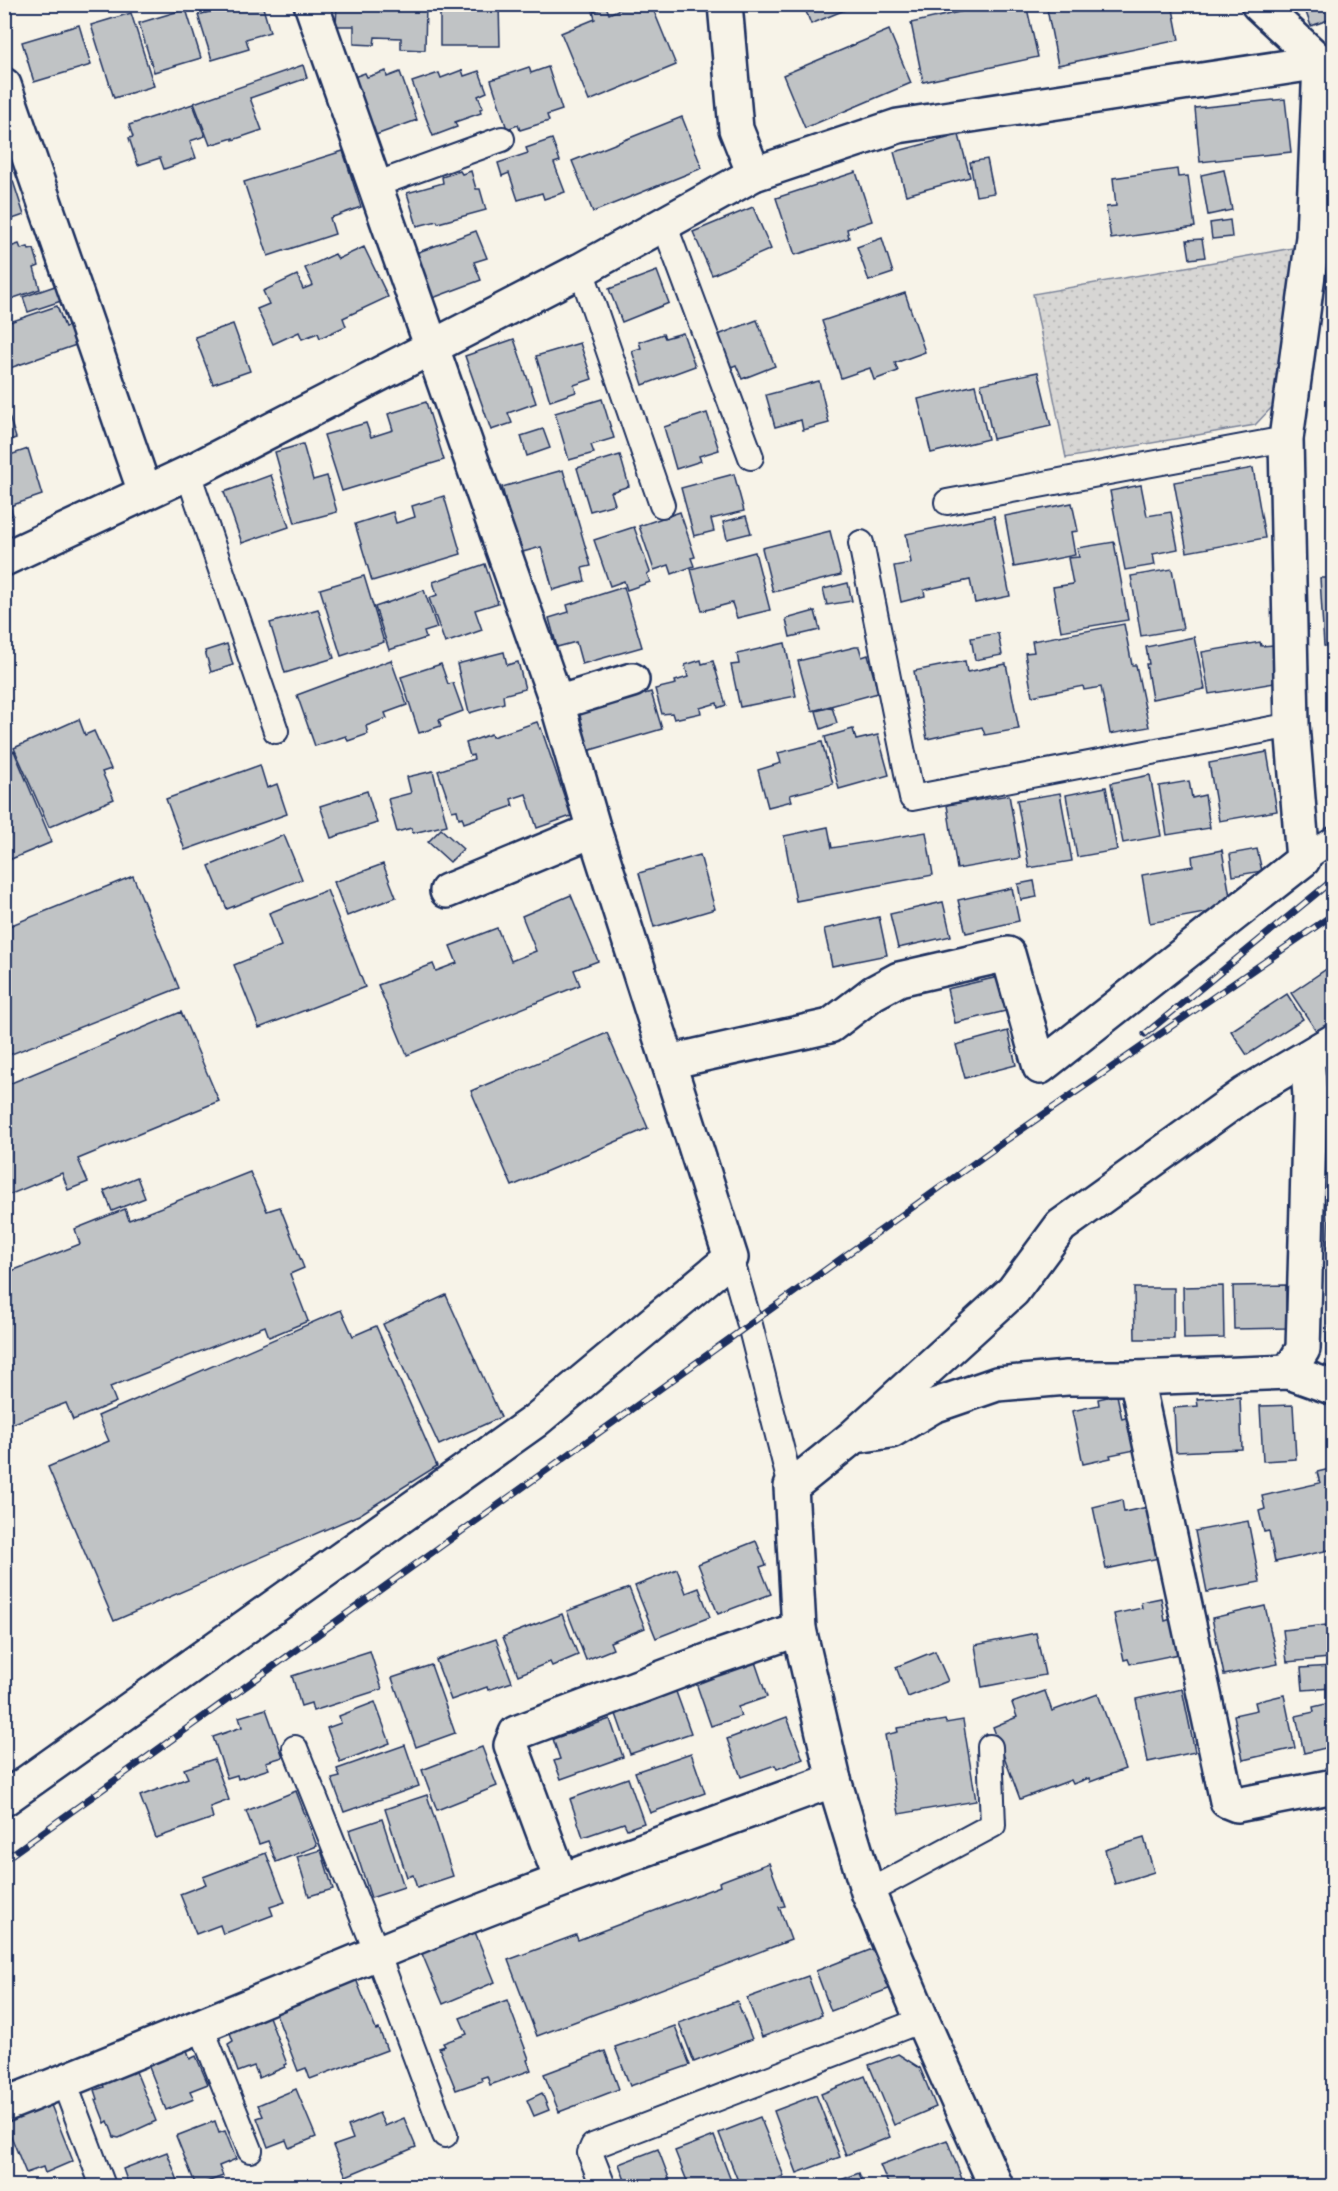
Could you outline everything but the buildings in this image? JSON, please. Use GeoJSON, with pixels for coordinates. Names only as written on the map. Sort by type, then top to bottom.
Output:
{"type":"FeatureCollection","features":[{"type":"Feature","properties":{"kind":"street"},"geometry":{"type":"LineString","coordinates":[[4,1799],[535,1421],[731,1258],[594,830],[557,703],[311,4]]}},
{"type":"Feature","properties":{"kind":"street"},"geometry":{"type":"LineString","coordinates":[[725,4],[736,129],[754,174]]}},
{"type":"Feature","properties":{"kind":"street"},"geometry":{"type":"LineString","coordinates":[[1258,4],[1327,61]]}},
{"type":"Feature","properties":{"kind":"street"},"geometry":{"type":"LineString","coordinates":[[4,559],[188,472],[581,270],[754,174],[898,126],[1327,61]]}},
{"type":"Feature","properties":{"kind":"street"},"geometry":{"type":"LineString","coordinates":[[669,1062],[830,1026],[873,993],[899,979],[1008,954],[1040,1066],[1303,860],[1292,725],[1286,439],[1313,237],[1327,61]]}},
{"type":"Feature","properties":{"kind":"street"},"geometry":{"type":"LineString","coordinates":[[4,85],[145,492]]}},
{"type":"Feature","properties":{"kind":"street"},"geometry":{"type":"LineString","coordinates":[[557,703],[632,680]]}},
{"type":"Feature","properties":{"kind":"street"},"geometry":{"type":"LineString","coordinates":[[447,891],[594,830]]}},
{"type":"Feature","properties":{"kind":"street"},"geometry":{"type":"LineString","coordinates":[[1289,1372],[1303,1349],[1310,1096],[1320,1050]]}},
{"type":"Feature","properties":{"kind":"street"},"geometry":{"type":"LineString","coordinates":[[996,2187],[868,1892],[834,1780],[799,1629],[791,1487],[854,1436],[1013,1290],[1061,1226],[1246,1093],[1320,1050]]}},
{"type":"Feature","properties":{"kind":"street"},"geometry":{"type":"LineString","coordinates":[[854,1436],[891,1431],[933,1406],[997,1384],[1067,1378],[1136,1378],[1289,1372],[1334,1388]]}},
{"type":"Feature","properties":{"kind":"street"},"geometry":{"type":"LineString","coordinates":[[1136,1378],[1227,1801],[1237,1805],[1334,1786]]}},
{"type":"Feature","properties":{"kind":"street"},"geometry":{"type":"LineString","coordinates":[[561,1880],[511,1745],[516,1733],[712,1659],[799,1629]]}},
{"type":"Feature","properties":{"kind":"street"},"geometry":{"type":"LineString","coordinates":[[4,2105],[561,1880],[834,1780]]}},
{"type":"Feature","properties":{"kind":"lane"},"geometry":{"type":"LineString","coordinates":[[375,184],[502,139]]}},
{"type":"Feature","properties":{"kind":"lane"},"geometry":{"type":"LineString","coordinates":[[664,224],[750,456]]}},
{"type":"Feature","properties":{"kind":"lane"},"geometry":{"type":"LineString","coordinates":[[581,270],[662,505]]}},
{"type":"Feature","properties":{"kind":"lane"},"geometry":{"type":"LineString","coordinates":[[947,502],[1286,439]]}},
{"type":"Feature","properties":{"kind":"lane"},"geometry":{"type":"LineString","coordinates":[[188,472],[276,731]]}},
{"type":"Feature","properties":{"kind":"lane"},"geometry":{"type":"LineString","coordinates":[[861,543],[912,798],[1292,725]]}},
{"type":"Feature","properties":{"kind":"lane"},"geometry":{"type":"LineString","coordinates":[[1303,860],[1334,839]]}},
{"type":"Feature","properties":{"kind":"lane"},"geometry":{"type":"LineString","coordinates":[[731,1258],[791,1487]]}},
{"type":"Feature","properties":{"kind":"lane"},"geometry":{"type":"LineString","coordinates":[[868,1892],[993,1825],[990,1747]]}},
{"type":"Feature","properties":{"kind":"lane"},"geometry":{"type":"LineString","coordinates":[[295,1748],[377,1953],[445,2135]]}},
{"type":"Feature","properties":{"kind":"lane"},"geometry":{"type":"LineString","coordinates":[[603,2187],[590,2153],[593,2146],[922,2020]]}},
{"type":"Feature","properties":{"kind":"lane"},"geometry":{"type":"LineString","coordinates":[[201,2027],[250,2150]]}},
{"type":"Feature","properties":{"kind":"lane"},"geometry":{"type":"LineString","coordinates":[[64,2082],[103,2187]]}},
{"type":"Feature","properties":{"kind":"shaded area"},"geometry":{"type":"Polygon","coordinates":[[[1304,246],[1274,405],[1255,425],[1066,458],[1033,294],[1304,246]]]}},
{"type":"Feature","properties":{"kind":"railway"},"geometry":{"type":"LineString","coordinates":[[1145,1034],[1334,879]]}},
{"type":"Feature","properties":{"kind":"railway"},"geometry":{"type":"LineString","coordinates":[[4,1860],[1002,1143],[1334,914]]}}]}
